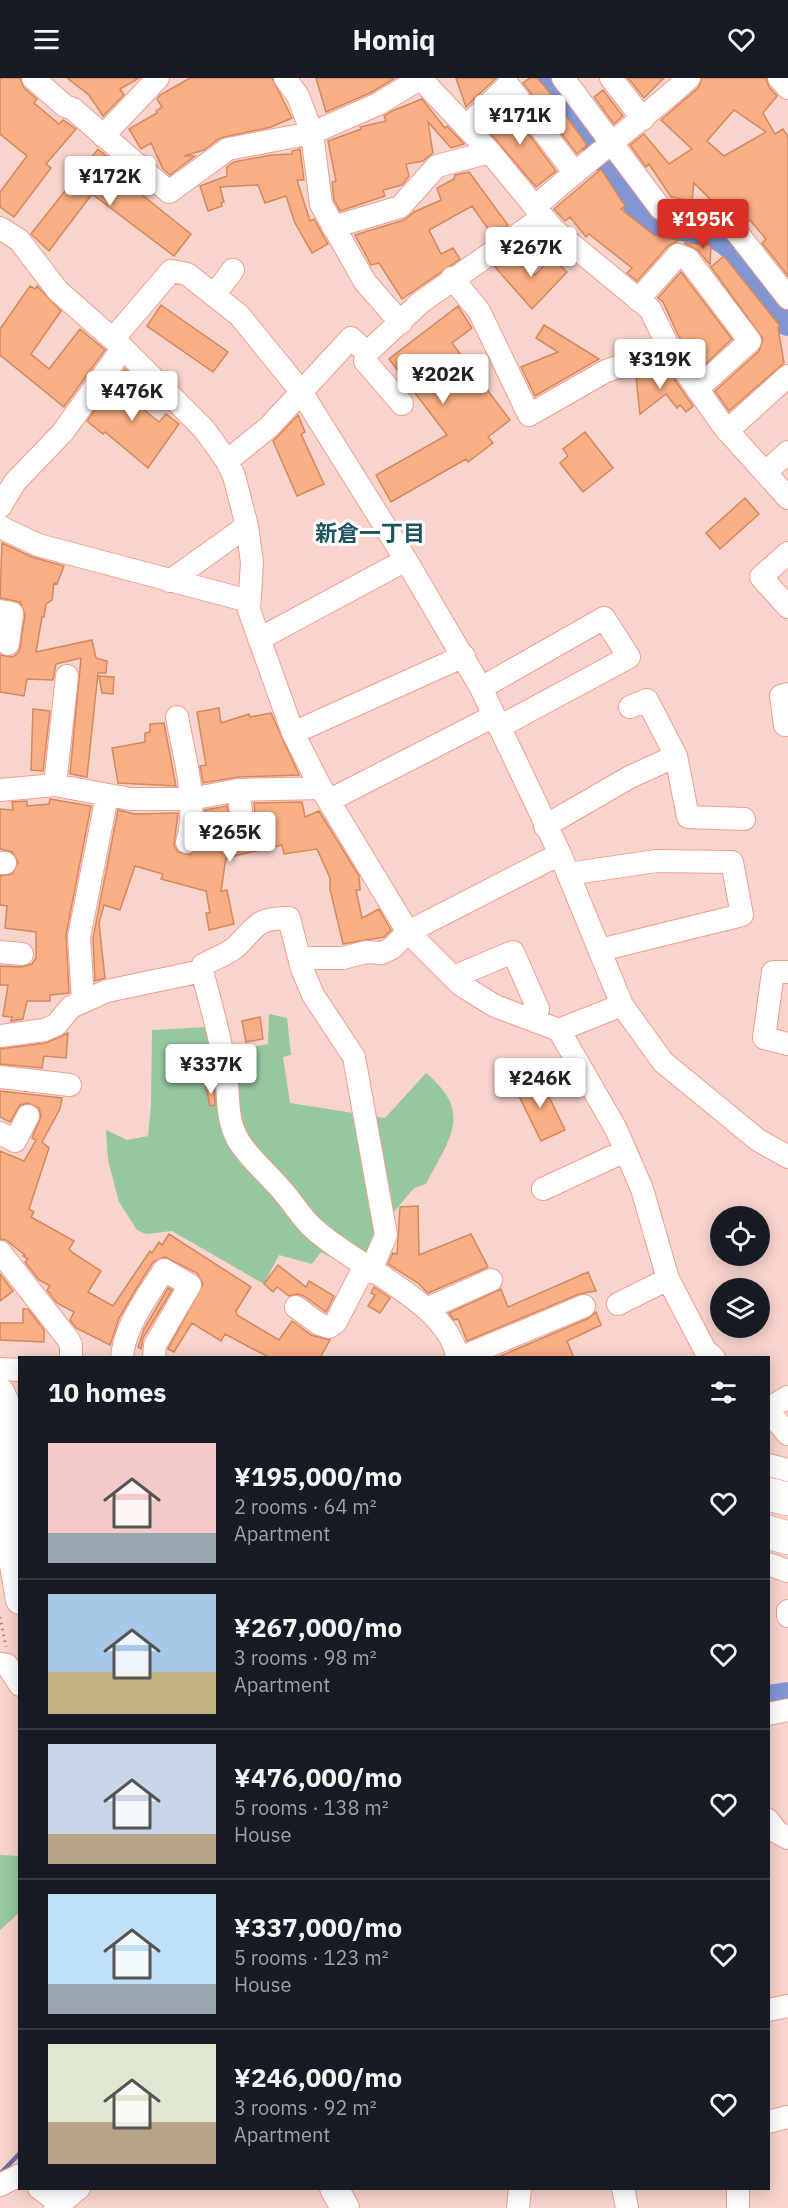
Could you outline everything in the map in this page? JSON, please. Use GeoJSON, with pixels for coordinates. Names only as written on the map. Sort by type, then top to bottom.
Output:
{"type":"FeatureCollection","features":[{"type":"Feature","properties":{"kind":"highway"},"geometry":{"type":"LineString","coordinates":[[770,1494],[788,1499]]}},
{"type":"Feature","properties":{"kind":"highway"},"geometry":{"type":"LineString","coordinates":[[770,1533],[788,1538]]}},
{"type":"Feature","properties":{"kind":"main road"},"geometry":{"type":"LineString","coordinates":[[0,1392],[7,1407],[8,1417],[9,1550],[18,1591]]}},
{"type":"Feature","properties":{"kind":"main road"},"geometry":{"type":"LineString","coordinates":[[335,2190],[345,2208]]}},
{"type":"Feature","properties":{"kind":"street"},"geometry":{"type":"LineString","coordinates":[[33,78],[65,106],[73,109],[169,192],[228,149],[312,133],[378,104],[421,78],[490,152],[539,212],[575,248],[650,309],[670,350],[727,431],[788,498]]}},
{"type":"Feature","properties":{"kind":"street"},"geometry":{"type":"LineString","coordinates":[[103,136],[158,78]]}},
{"type":"Feature","properties":{"kind":"street"},"geometry":{"type":"LineString","coordinates":[[285,78],[298,96],[312,133],[321,204],[365,282],[401,323]]}},
{"type":"Feature","properties":{"kind":"street"},"geometry":{"type":"LineString","coordinates":[[563,78],[605,146],[661,209],[728,221],[788,298]]}},
{"type":"Feature","properties":{"kind":"street"},"geometry":{"type":"LineString","coordinates":[[611,78],[643,120]]}},
{"type":"Feature","properties":{"kind":"street"},"geometry":{"type":"LineString","coordinates":[[402,404],[365,361],[367,353],[421,302],[539,212],[574,172],[605,146],[643,120],[690,78]]}},
{"type":"Feature","properties":{"kind":"street"},"geometry":{"type":"LineString","coordinates":[[779,78],[788,88]]}},
{"type":"Feature","properties":{"kind":"street"},"geometry":{"type":"LineString","coordinates":[[466,127],[508,85],[574,172]]}},
{"type":"Feature","properties":{"kind":"street"},"geometry":{"type":"LineString","coordinates":[[333,227],[400,207],[437,166],[490,152]]}},
{"type":"Feature","properties":{"kind":"street"},"geometry":{"type":"LineString","coordinates":[[0,228],[19,240],[58,291],[118,344],[204,429],[227,461],[245,511],[252,562],[249,601],[260,639],[293,733],[325,794],[408,932],[456,979],[495,1006],[559,1030],[597,1094],[625,1151],[642,1189],[668,1279],[705,1350],[712,1356]]}},
{"type":"Feature","properties":{"kind":"street"},"geometry":{"type":"LineString","coordinates":[[638,300],[678,255],[688,259],[750,341],[697,389]]}},
{"type":"Feature","properties":{"kind":"street"},"geometry":{"type":"LineString","coordinates":[[214,296],[233,270]]}},
{"type":"Feature","properties":{"kind":"street"},"geometry":{"type":"LineString","coordinates":[[0,507],[15,482],[63,432],[118,344],[171,271],[187,274],[239,315],[300,390],[464,656],[564,864],[621,1005],[663,1062],[758,1140],[788,1157]]}},
{"type":"Feature","properties":{"kind":"street"},"geometry":{"type":"LineString","coordinates":[[452,278],[479,311],[529,415],[606,371],[670,350]]}},
{"type":"Feature","properties":{"kind":"street"},"geometry":{"type":"LineString","coordinates":[[227,461],[269,427],[300,390],[351,338],[367,353]]}},
{"type":"Feature","properties":{"kind":"street"},"geometry":{"type":"LineString","coordinates":[[727,431],[788,375]]}},
{"type":"Feature","properties":{"kind":"street"},"geometry":{"type":"LineString","coordinates":[[765,473],[788,452]]}},
{"type":"Feature","properties":{"kind":"street"},"geometry":{"type":"LineString","coordinates":[[170,581],[247,526]]}},
{"type":"Feature","properties":{"kind":"street"},"geometry":{"type":"LineString","coordinates":[[0,528],[38,545],[249,601]]}},
{"type":"Feature","properties":{"kind":"street"},"geometry":{"type":"LineString","coordinates":[[788,553],[761,577],[788,607]]}},
{"type":"Feature","properties":{"kind":"street"},"geometry":{"type":"LineString","coordinates":[[260,639],[406,560]]}},
{"type":"Feature","properties":{"kind":"street"},"geometry":{"type":"LineString","coordinates":[[0,610],[12,613],[8,644]]}},
{"type":"Feature","properties":{"kind":"street"},"geometry":{"type":"LineString","coordinates":[[0,790],[55,785],[130,799],[190,799],[238,790],[325,794],[496,721],[629,657],[604,618],[481,688]]}},
{"type":"Feature","properties":{"kind":"street"},"geometry":{"type":"LineString","coordinates":[[293,733],[464,656]]}},
{"type":"Feature","properties":{"kind":"street"},"geometry":{"type":"LineString","coordinates":[[55,785],[67,676]]}},
{"type":"Feature","properties":{"kind":"street"},"geometry":{"type":"LineString","coordinates":[[785,725],[781,696],[788,694]]}},
{"type":"Feature","properties":{"kind":"street"},"geometry":{"type":"LineString","coordinates":[[630,707],[647,700],[676,756],[688,816],[744,819]]}},
{"type":"Feature","properties":{"kind":"street"},"geometry":{"type":"LineString","coordinates":[[177,717],[190,799],[192,827],[187,842]]}},
{"type":"Feature","properties":{"kind":"street"},"geometry":{"type":"LineString","coordinates":[[545,826],[630,777],[676,756]]}},
{"type":"Feature","properties":{"kind":"street"},"geometry":{"type":"LineString","coordinates":[[238,790],[244,832]]}},
{"type":"Feature","properties":{"kind":"street"},"geometry":{"type":"LineString","coordinates":[[83,1001],[79,937],[107,796]]}},
{"type":"Feature","properties":{"kind":"street"},"geometry":{"type":"LineString","coordinates":[[300,958],[343,958],[366,952],[382,953],[392,948],[408,932],[564,864],[656,861],[732,862],[742,915],[600,950]]}},
{"type":"Feature","properties":{"kind":"street"},"geometry":{"type":"LineString","coordinates":[[296,1306],[319,1324],[329,1326],[336,1322],[360,1275],[371,1270],[387,1234],[354,1057],[313,995],[289,918],[276,918],[256,925],[237,947],[203,964],[202,971],[221,1048],[229,1120],[237,1139],[326,1241],[371,1270],[399,1287],[426,1309],[445,1328],[453,1340],[457,1356]]}},
{"type":"Feature","properties":{"kind":"street"},"geometry":{"type":"LineString","coordinates":[[456,979],[463,973],[513,952],[538,1009],[535,1021]]}},
{"type":"Feature","properties":{"kind":"street"},"geometry":{"type":"LineString","coordinates":[[0,1036],[44,1030],[68,1014],[71,1007],[107,991],[202,971]]}},
{"type":"Feature","properties":{"kind":"street"},"geometry":{"type":"LineString","coordinates":[[788,972],[773,972],[764,1038],[788,1044]]}},
{"type":"Feature","properties":{"kind":"street"},"geometry":{"type":"LineString","coordinates":[[559,1030],[621,1005]]}},
{"type":"Feature","properties":{"kind":"street"},"geometry":{"type":"LineString","coordinates":[[0,1077],[70,1085]]}},
{"type":"Feature","properties":{"kind":"street"},"geometry":{"type":"LineString","coordinates":[[0,1133],[15,1141],[28,1116]]}},
{"type":"Feature","properties":{"kind":"street"},"geometry":{"type":"LineString","coordinates":[[543,1189],[625,1151]]}},
{"type":"Feature","properties":{"kind":"street"},"geometry":{"type":"LineString","coordinates":[[0,1252],[68,1339],[71,1345],[71,1356]]}},
{"type":"Feature","properties":{"kind":"street"},"geometry":{"type":"LineString","coordinates":[[122,1356],[122,1347],[134,1318],[164,1270],[190,1285],[155,1345],[154,1356]]}},
{"type":"Feature","properties":{"kind":"street"},"geometry":{"type":"LineString","coordinates":[[618,1304],[668,1279]]}},
{"type":"Feature","properties":{"kind":"street"},"geometry":{"type":"LineString","coordinates":[[426,1309],[490,1280]]}},
{"type":"Feature","properties":{"kind":"street"},"geometry":{"type":"LineString","coordinates":[[463,1356],[584,1306]]}},
{"type":"Feature","properties":{"kind":"street"},"geometry":{"type":"LineString","coordinates":[[0,1369],[18,1370]]}},
{"type":"Feature","properties":{"kind":"street"},"geometry":{"type":"LineString","coordinates":[[770,1409],[788,1397]]}},
{"type":"Feature","properties":{"kind":"street"},"geometry":{"type":"LineString","coordinates":[[770,1412],[788,1434]]}},
{"type":"Feature","properties":{"kind":"street"},"geometry":{"type":"LineString","coordinates":[[770,1466],[788,1470]]}},
{"type":"Feature","properties":{"kind":"street"},"geometry":{"type":"LineString","coordinates":[[770,1565],[788,1571]]}},
{"type":"Feature","properties":{"kind":"street"},"geometry":{"type":"LineString","coordinates":[[788,1611],[788,1616]]}},
{"type":"Feature","properties":{"kind":"street"},"geometry":{"type":"LineString","coordinates":[[4,1656],[18,1682]]}},
{"type":"Feature","properties":{"kind":"street"},"geometry":{"type":"LineString","coordinates":[[770,1714],[788,1710]]}},
{"type":"Feature","properties":{"kind":"street"},"geometry":{"type":"LineString","coordinates":[[770,1825],[788,1838]]}},
{"type":"Feature","properties":{"kind":"street"},"geometry":{"type":"LineString","coordinates":[[770,2010],[788,2006]]}},
{"type":"Feature","properties":{"kind":"street"},"geometry":{"type":"LineString","coordinates":[[770,2122],[788,2117]]}},
{"type":"Feature","properties":{"kind":"street"},"geometry":{"type":"LineString","coordinates":[[0,2186],[18,2176]]}},
{"type":"Feature","properties":{"kind":"street"},"geometry":{"type":"LineString","coordinates":[[41,2190],[57,2206],[77,2190]]}},
{"type":"Feature","properties":{"kind":"street"},"geometry":{"type":"LineString","coordinates":[[518,2208],[520,2190]]}},
{"type":"Feature","properties":{"kind":"street"},"geometry":{"type":"LineString","coordinates":[[623,2190],[627,2208]]}},
{"type":"Feature","properties":{"kind":"street"},"geometry":{"type":"LineString","coordinates":[[738,2190],[738,2208]]}},
{"type":"Feature","properties":{"kind":"path"},"geometry":{"type":"LineString","coordinates":[[0,1617],[4,1656]]}},
{"type":"Feature","properties":{"kind":"green space"},"geometry":{"type":"Polygon","coordinates":[[[269,1014],[287,1018],[291,1055],[283,1057],[290,1103],[385,1118],[426,1073],[441,1087],[449,1101],[453,1114],[453,1127],[449,1140],[426,1184],[414,1188],[393,1213],[370,1257],[348,1267],[321,1252],[312,1264],[279,1255],[264,1284],[172,1231],[146,1234],[137,1230],[119,1202],[108,1160],[106,1130],[127,1140],[148,1136],[151,1105],[152,1030],[225,1026],[229,1052],[268,1044],[269,1014]]]}},
{"type":"Feature","properties":{"kind":"green space"},"geometry":{"type":"Polygon","coordinates":[[[0,1855],[18,1856],[18,1914],[0,1930],[0,1855]]]}},
{"type":"Feature","properties":{"kind":"building"},"geometry":{"type":"Polygon","coordinates":[[[0,78],[20,78],[24,88],[37,99],[34,103],[59,124],[63,120],[76,129],[46,164],[51,168],[14,217],[0,207],[0,192],[27,156],[0,134],[0,78]]]}},
{"type":"Feature","properties":{"kind":"building"},"geometry":{"type":"Polygon","coordinates":[[[67,78],[139,78],[120,89],[124,95],[103,116],[89,95],[67,78]]]}},
{"type":"Feature","properties":{"kind":"building"},"geometry":{"type":"Polygon","coordinates":[[[190,78],[272,78],[292,118],[271,127],[220,138],[204,150],[184,156],[195,156],[170,175],[163,169],[151,143],[141,149],[129,129],[157,113],[156,111],[162,107],[157,99],[160,95],[190,78]]]}},
{"type":"Feature","properties":{"kind":"building"},"geometry":{"type":"Polygon","coordinates":[[[316,78],[395,78],[372,92],[326,112],[316,78]]]}},
{"type":"Feature","properties":{"kind":"building"},"geometry":{"type":"Polygon","coordinates":[[[456,78],[496,78],[466,107],[456,78]]]}},
{"type":"Feature","properties":{"kind":"building"},"geometry":{"type":"Polygon","coordinates":[[[530,78],[537,78],[546,88],[587,145],[577,154],[523,83],[530,78]]]}},
{"type":"Feature","properties":{"kind":"building"},"geometry":{"type":"Polygon","coordinates":[[[628,78],[664,78],[644,98],[628,78]]]}},
{"type":"Feature","properties":{"kind":"building"},"geometry":{"type":"Polygon","coordinates":[[[702,78],[766,78],[769,87],[777,96],[763,113],[775,134],[783,129],[788,137],[788,276],[762,243],[766,239],[750,220],[746,223],[731,208],[716,205],[694,183],[692,201],[671,197],[649,164],[646,167],[630,145],[644,134],[669,164],[692,149],[661,120],[698,88],[702,78]],[[734,110],[707,141],[724,156],[766,132],[734,110]]]}},
{"type":"Feature","properties":{"kind":"building"},"geometry":{"type":"Polygon","coordinates":[[[603,90],[623,116],[614,124],[594,97],[603,90]]]}},
{"type":"Feature","properties":{"kind":"building"},"geometry":{"type":"Polygon","coordinates":[[[422,99],[445,128],[447,126],[464,144],[451,148],[428,122],[433,153],[423,161],[406,164],[409,176],[402,185],[383,190],[385,196],[340,211],[334,200],[332,182],[336,181],[328,141],[361,129],[360,127],[386,121],[384,116],[392,111],[422,99]]]}},
{"type":"Feature","properties":{"kind":"building"},"geometry":{"type":"Polygon","coordinates":[[[507,105],[556,171],[536,187],[485,127],[507,105]]]}},
{"type":"Feature","properties":{"kind":"building"},"geometry":{"type":"Polygon","coordinates":[[[98,149],[116,164],[111,170],[191,234],[174,256],[92,194],[49,251],[31,234],[98,149]]]}},
{"type":"Feature","properties":{"kind":"building"},"geometry":{"type":"Polygon","coordinates":[[[300,149],[304,180],[297,180],[310,221],[314,219],[328,244],[312,253],[295,223],[286,196],[265,203],[258,185],[220,187],[224,202],[221,203],[222,206],[208,211],[200,186],[227,176],[227,167],[234,162],[271,155],[292,154],[292,151],[300,149]]]}},
{"type":"Feature","properties":{"kind":"building"},"geometry":{"type":"Polygon","coordinates":[[[601,169],[625,206],[621,209],[654,235],[679,240],[668,246],[637,281],[627,273],[632,268],[589,234],[586,237],[570,217],[565,221],[554,209],[601,169]]]}},
{"type":"Feature","properties":{"kind":"building"},"geometry":{"type":"Polygon","coordinates":[[[469,172],[508,225],[493,236],[472,206],[429,230],[441,254],[453,248],[460,259],[402,299],[379,263],[371,265],[355,235],[404,220],[414,212],[441,200],[437,188],[454,179],[455,175],[469,172]]]}},
{"type":"Feature","properties":{"kind":"building"},"geometry":{"type":"Polygon","coordinates":[[[684,243],[711,245],[710,265],[698,250],[684,243]]]}},
{"type":"Feature","properties":{"kind":"building"},"geometry":{"type":"Polygon","coordinates":[[[516,252],[535,275],[552,258],[567,272],[532,309],[495,267],[516,252]]]}},
{"type":"Feature","properties":{"kind":"building"},"geometry":{"type":"Polygon","coordinates":[[[724,256],[780,326],[778,328],[784,363],[729,411],[715,391],[759,351],[763,339],[711,267],[724,256]]]}},
{"type":"Feature","properties":{"kind":"building"},"geometry":{"type":"Polygon","coordinates":[[[681,272],[732,339],[701,368],[678,335],[663,302],[658,298],[681,272]]]}},
{"type":"Feature","properties":{"kind":"building"},"geometry":{"type":"Polygon","coordinates":[[[30,286],[35,289],[37,286],[61,311],[31,354],[49,369],[80,329],[105,350],[64,407],[0,355],[0,329],[30,286]]]}},
{"type":"Feature","properties":{"kind":"building"},"geometry":{"type":"Polygon","coordinates":[[[161,305],[228,352],[213,372],[147,326],[161,305]]]}},
{"type":"Feature","properties":{"kind":"building"},"geometry":{"type":"Polygon","coordinates":[[[458,306],[472,328],[452,343],[510,420],[488,437],[493,443],[468,462],[466,459],[391,502],[376,475],[447,435],[389,359],[458,306]]]}},
{"type":"Feature","properties":{"kind":"building"},"geometry":{"type":"Polygon","coordinates":[[[544,325],[599,359],[535,396],[521,367],[558,352],[536,338],[544,325]]]}},
{"type":"Feature","properties":{"kind":"building"},"geometry":{"type":"Polygon","coordinates":[[[665,366],[693,406],[686,412],[680,405],[677,408],[666,394],[640,414],[636,378],[665,366]]]}},
{"type":"Feature","properties":{"kind":"building"},"geometry":{"type":"Polygon","coordinates":[[[125,369],[142,386],[131,399],[159,422],[166,414],[179,424],[148,468],[105,432],[103,434],[87,421],[125,369]]]}},
{"type":"Feature","properties":{"kind":"building"},"geometry":{"type":"Polygon","coordinates":[[[298,415],[305,432],[301,434],[324,484],[297,496],[273,441],[298,415]]]}},
{"type":"Feature","properties":{"kind":"building"},"geometry":{"type":"Polygon","coordinates":[[[585,432],[613,468],[583,492],[560,463],[568,456],[563,449],[585,432]]]}},
{"type":"Feature","properties":{"kind":"building"},"geometry":{"type":"Polygon","coordinates":[[[745,498],[759,514],[720,549],[706,533],[745,498]]]}},
{"type":"Feature","properties":{"kind":"building"},"geometry":{"type":"Polygon","coordinates":[[[2,543],[32,557],[64,566],[57,584],[54,583],[52,600],[46,604],[36,652],[92,640],[96,658],[107,661],[106,673],[98,673],[87,777],[70,774],[81,658],[56,664],[53,680],[27,679],[24,696],[0,692],[0,655],[13,657],[19,652],[25,615],[20,602],[0,598],[2,543]]]}},
{"type":"Feature","properties":{"kind":"building"},"geometry":{"type":"Polygon","coordinates":[[[99,676],[114,677],[113,694],[102,693],[99,676]]]}},
{"type":"Feature","properties":{"kind":"building"},"geometry":{"type":"Polygon","coordinates":[[[219,708],[221,723],[249,714],[250,717],[271,713],[299,775],[238,777],[203,783],[200,766],[206,765],[197,712],[219,708]]]}},
{"type":"Feature","properties":{"kind":"building"},"geometry":{"type":"Polygon","coordinates":[[[33,709],[50,711],[43,771],[31,770],[33,709]]]}},
{"type":"Feature","properties":{"kind":"building"},"geometry":{"type":"Polygon","coordinates":[[[164,723],[176,786],[118,783],[112,748],[145,742],[145,733],[150,732],[150,724],[164,723]]]}},
{"type":"Feature","properties":{"kind":"building"},"geometry":{"type":"Polygon","coordinates":[[[50,799],[91,806],[66,935],[69,993],[50,995],[50,1001],[27,1001],[23,1019],[11,1021],[12,1017],[3,1016],[8,985],[0,985],[0,966],[21,967],[32,964],[36,958],[36,932],[5,928],[7,906],[0,905],[0,876],[12,874],[18,862],[12,852],[0,849],[0,809],[13,810],[12,802],[27,801],[27,806],[49,804],[50,799]]]}},
{"type":"Feature","properties":{"kind":"building"},"geometry":{"type":"Polygon","coordinates":[[[302,802],[305,817],[319,811],[359,876],[360,890],[356,890],[362,918],[379,909],[391,930],[384,937],[343,944],[330,889],[330,878],[317,849],[284,854],[282,845],[226,858],[221,891],[227,890],[234,924],[209,930],[206,913],[210,913],[206,891],[161,879],[163,874],[135,866],[120,910],[104,905],[99,923],[105,978],[95,981],[93,938],[118,810],[134,814],[178,813],[174,845],[178,852],[190,855],[200,845],[205,810],[227,806],[233,840],[245,845],[257,836],[254,803],[302,802]]]}},
{"type":"Feature","properties":{"kind":"building"},"geometry":{"type":"Polygon","coordinates":[[[260,1017],[263,1039],[246,1042],[242,1021],[260,1017]]]}},
{"type":"Feature","properties":{"kind":"building"},"geometry":{"type":"Polygon","coordinates":[[[68,1033],[66,1058],[44,1056],[42,1068],[0,1064],[0,1049],[46,1043],[68,1033]]]}},
{"type":"Feature","properties":{"kind":"building"},"geometry":{"type":"Polygon","coordinates":[[[539,1076],[565,1130],[541,1141],[515,1088],[539,1076]]]}},
{"type":"Feature","properties":{"kind":"building"},"geometry":{"type":"Polygon","coordinates":[[[214,1086],[215,1105],[210,1106],[206,1087],[214,1086]]]}},
{"type":"Feature","properties":{"kind":"building"},"geometry":{"type":"Polygon","coordinates":[[[0,1091],[62,1098],[60,1109],[42,1142],[49,1148],[29,1209],[34,1212],[31,1217],[74,1241],[69,1249],[101,1271],[88,1292],[113,1306],[150,1251],[152,1253],[159,1242],[162,1245],[169,1234],[251,1287],[236,1311],[237,1315],[279,1340],[292,1321],[311,1335],[330,1340],[321,1356],[266,1356],[225,1334],[221,1341],[192,1323],[174,1352],[168,1349],[203,1284],[197,1273],[165,1257],[153,1262],[133,1294],[119,1318],[110,1345],[76,1328],[70,1320],[74,1312],[57,1303],[47,1290],[50,1286],[39,1280],[25,1262],[28,1259],[23,1256],[25,1255],[6,1240],[0,1239],[0,1151],[24,1161],[36,1140],[32,1138],[41,1116],[39,1108],[28,1103],[20,1105],[10,1122],[0,1117],[0,1091]]]}},
{"type":"Feature","properties":{"kind":"building"},"geometry":{"type":"Polygon","coordinates":[[[418,1206],[419,1255],[471,1234],[488,1267],[428,1293],[418,1283],[388,1264],[393,1253],[397,1254],[400,1207],[418,1206]]]}},
{"type":"Feature","properties":{"kind":"building"},"geometry":{"type":"Polygon","coordinates":[[[278,1265],[306,1287],[309,1281],[334,1296],[326,1312],[304,1296],[297,1294],[289,1296],[277,1287],[273,1292],[264,1284],[278,1265]]]}},
{"type":"Feature","properties":{"kind":"building"},"geometry":{"type":"Polygon","coordinates":[[[588,1272],[596,1291],[579,1294],[467,1341],[458,1319],[454,1320],[449,1313],[501,1289],[508,1307],[588,1272]]]}},
{"type":"Feature","properties":{"kind":"building"},"geometry":{"type":"Polygon","coordinates":[[[0,1274],[13,1291],[0,1301],[0,1274]]]}},
{"type":"Feature","properties":{"kind":"building"},"geometry":{"type":"Polygon","coordinates":[[[374,1287],[390,1298],[380,1313],[368,1306],[375,1295],[371,1293],[374,1287]]]}},
{"type":"Feature","properties":{"kind":"building"},"geometry":{"type":"Polygon","coordinates":[[[168,1288],[172,1290],[143,1338],[141,1349],[138,1347],[144,1329],[168,1288]]]}},
{"type":"Feature","properties":{"kind":"building"},"geometry":{"type":"Polygon","coordinates":[[[23,1309],[28,1309],[44,1330],[44,1342],[0,1340],[0,1323],[23,1323],[23,1309]]]}},
{"type":"Feature","properties":{"kind":"building"},"geometry":{"type":"Polygon","coordinates":[[[596,1312],[601,1325],[567,1341],[573,1356],[501,1356],[589,1318],[596,1312]]]}},
{"type":"Feature","properties":{"kind":"waterway"},"geometry":{"type":"LineString","coordinates":[[550,78],[647,219],[707,232],[730,245],[761,280],[786,315],[788,322]]}},
{"type":"Feature","properties":{"kind":"waterway"},"geometry":{"type":"LineString","coordinates":[[770,1699],[788,1696]]}},
{"type":"Feature","properties":{"kind":"waterway"},"geometry":{"type":"LineString","coordinates":[[0,2174],[18,2155]]}},
{"type":"Feature","properties":{"kind":"district","name":"新倉一丁目"},"geometry":{"type":"Point","coordinates":[370,533]}}]}
